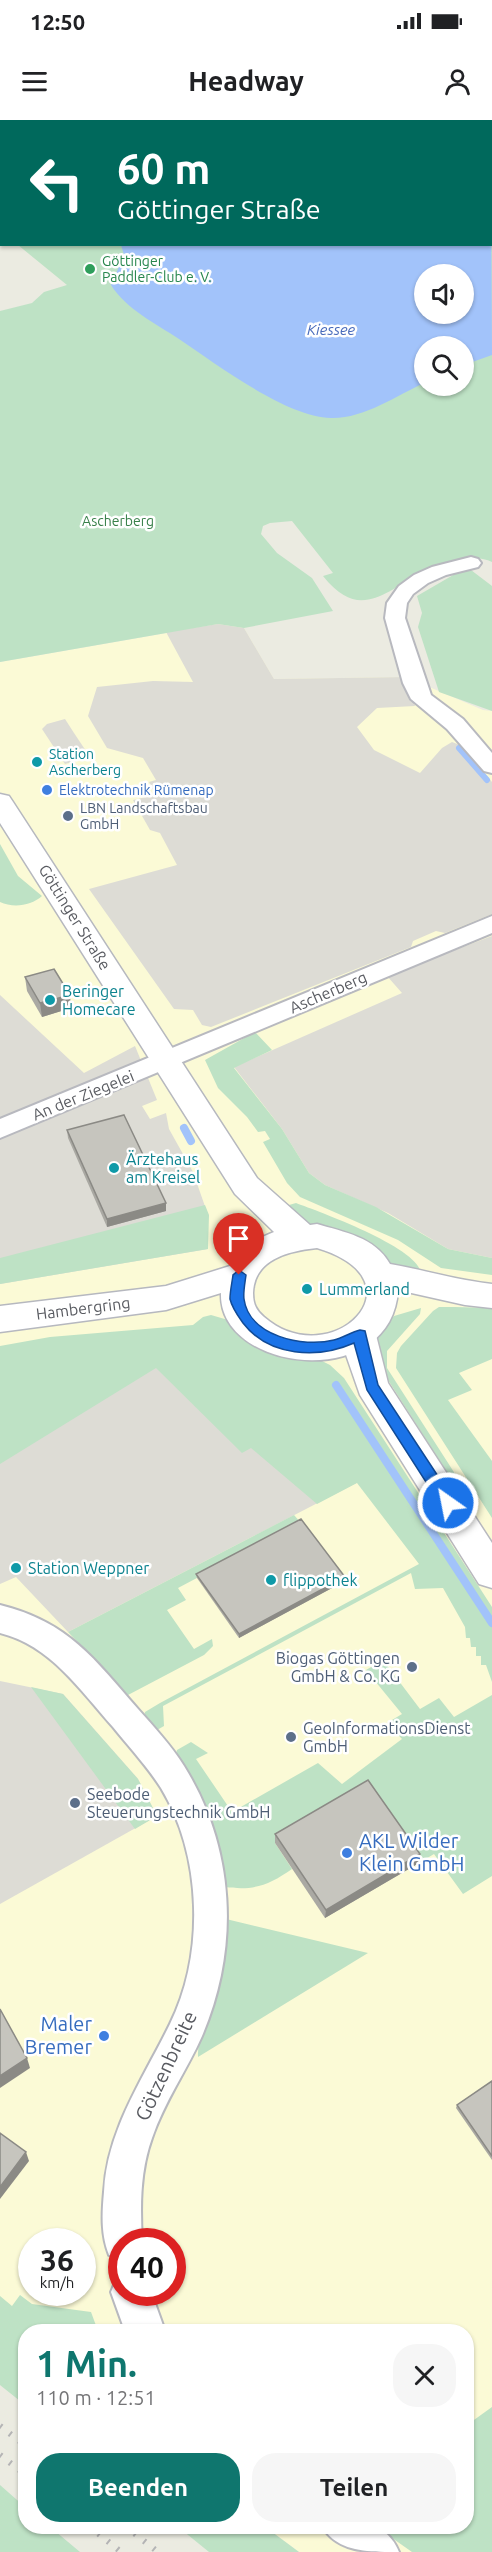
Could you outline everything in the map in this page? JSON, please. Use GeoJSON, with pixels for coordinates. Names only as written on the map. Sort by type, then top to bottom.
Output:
{"type":"FeatureCollection","features":[{"type":"Feature","properties":{"kind":"main road","name":"Göttinger Straße"},"geometry":{"type":"LineString","coordinates":[[0,802],[246,1186],[288,1226],[303,1236]]}},
{"type":"Feature","properties":{"kind":"main road","name":"Göttinger Straße"},"geometry":{"type":"LineString","coordinates":[[246,1186],[263,1248]]}},
{"type":"Feature","properties":{"kind":"main road"},"geometry":{"type":"LineString","coordinates":[[303,1236],[331,1238],[356,1248],[375,1264],[381,1275],[384,1296],[377,1317],[360,1335],[335,1346],[320,1348],[291,1346],[265,1336],[251,1324],[240,1309],[237,1298],[239,1275],[253,1256],[263,1248],[289,1238],[303,1236]]}},
{"type":"Feature","properties":{"kind":"main road","name":"Hambergring"},"geometry":{"type":"LineString","coordinates":[[0,1319],[166,1298],[239,1275]]}},
{"type":"Feature","properties":{"kind":"main road"},"geometry":{"type":"LineString","coordinates":[[381,1275],[479,1294]]}},
{"type":"Feature","properties":{"kind":"main road"},"geometry":{"type":"LineString","coordinates":[[382,1307],[479,1294]]}},
{"type":"Feature","properties":{"kind":"main road","name":"Hambergring"},"geometry":{"type":"LineString","coordinates":[[166,1298],[240,1309]]}},
{"type":"Feature","properties":{"kind":"main road"},"geometry":{"type":"LineString","coordinates":[[360,1335],[362,1352],[372,1386],[492,1573]]}},
{"type":"Feature","properties":{"kind":"main road"},"geometry":{"type":"LineString","coordinates":[[320,1348],[372,1386]]}},
{"type":"Feature","properties":{"kind":"street"},"geometry":{"type":"LineString","coordinates":[[471,563],[438,571],[421,579],[406,590],[397,603],[395,618],[411,673],[422,699],[456,724],[492,766]]}},
{"type":"Feature","properties":{"kind":"street","name":"Ascherberg"},"geometry":{"type":"LineString","coordinates":[[165,1062],[492,924]]}},
{"type":"Feature","properties":{"kind":"street","name":"An der Ziegelei"},"geometry":{"type":"LineString","coordinates":[[0,1129],[165,1062]]}},
{"type":"Feature","properties":{"kind":"street","name":"Götzenbreite"},"geometry":{"type":"LineString","coordinates":[[0,1619],[30,1626],[60,1645],[151,1748],[173,1778],[186,1805],[207,1870],[211,1902],[210,1942],[203,1979],[190,2021],[143,2112],[132,2139],[121,2209],[122,2228]]}},
{"type":"Feature","properties":{"kind":"street"},"geometry":{"type":"LineString","coordinates":[[136,2306],[142,2324]]}},
{"type":"Feature","properties":{"kind":"street"},"geometry":{"type":"LineString","coordinates":[[354,2534],[378,2552]]}},
{"type":"Feature","properties":{"kind":"shaded area"},"geometry":{"type":"Polygon","coordinates":[[[218,624],[244,628],[274,679],[406,677],[483,710],[492,711],[492,2552],[299,2552],[275,2534],[474,2534],[474,2324],[21,2324],[0,2308],[0,662],[218,624]]]}},
{"type":"Feature","properties":{"kind":"shaded area"},"geometry":{"type":"Polygon","coordinates":[[[218,624],[244,628],[274,679],[406,677],[415,706],[377,708],[357,727],[374,750],[420,773],[442,748],[452,742],[460,745],[492,782],[492,914],[445,933],[436,931],[413,941],[411,947],[211,1027],[202,1025],[193,1010],[174,1009],[89,889],[177,865],[160,833],[150,830],[133,800],[155,795],[149,782],[156,780],[143,758],[107,748],[88,716],[97,687],[153,681],[193,682],[166,632],[218,624]]]}},
{"type":"Feature","properties":{"kind":"shaded area"},"geometry":{"type":"Polygon","coordinates":[[[65,719],[90,757],[65,764],[42,729],[47,724],[65,719]]]}},
{"type":"Feature","properties":{"kind":"shaded area"},"geometry":{"type":"Polygon","coordinates":[[[492,936],[492,1258],[448,1249],[388,1213],[325,1185],[309,1173],[282,1129],[234,1067],[402,993],[387,976],[492,936]]]}},
{"type":"Feature","properties":{"kind":"shaded area"},"geometry":{"type":"Polygon","coordinates":[[[0,995],[84,1073],[135,1046],[157,1100],[142,1106],[150,1119],[166,1113],[169,1129],[193,1172],[208,1215],[208,1249],[0,1284],[0,995]]]}},
{"type":"Feature","properties":{"kind":"shaded area"},"geometry":{"type":"Polygon","coordinates":[[[193,1331],[366,1478],[68,1632],[16,1577],[0,1584],[0,1353],[193,1331]]]}},
{"type":"Feature","properties":{"kind":"shaded area","name":"Seebode Steuerungstechnik GmbH"},"geometry":{"type":"Polygon","coordinates":[[[0,1681],[63,1694],[138,1779],[157,1816],[0,1904],[0,1681]]]}},
{"type":"Feature","properties":{"kind":"green space"},"geometry":{"type":"Polygon","coordinates":[[[19,246],[492,246],[492,562],[478,558],[460,561],[424,572],[383,595],[360,600],[348,597],[336,590],[323,576],[333,573],[292,521],[270,523],[263,526],[261,534],[277,553],[312,578],[333,611],[244,628],[218,624],[0,662],[0,311],[32,303],[44,292],[67,285],[19,246]]]}},
{"type":"Feature","properties":{"kind":"green space"},"geometry":{"type":"Polygon","coordinates":[[[467,567],[492,586],[492,711],[439,692],[418,627],[422,613],[417,596],[467,567]]]}},
{"type":"Feature","properties":{"kind":"green space"},"geometry":{"type":"Polygon","coordinates":[[[0,844],[18,876],[42,896],[38,899],[22,905],[0,902],[0,844]]]}},
{"type":"Feature","properties":{"kind":"green space"},"geometry":{"type":"Polygon","coordinates":[[[255,1032],[272,1050],[234,1068],[282,1129],[309,1173],[325,1185],[376,1207],[448,1249],[492,1258],[492,1275],[441,1268],[398,1240],[300,1197],[287,1183],[263,1142],[270,1139],[265,1131],[258,1132],[247,1117],[218,1088],[205,1060],[255,1032]]]}},
{"type":"Feature","properties":{"kind":"green space"},"geometry":{"type":"Polygon","coordinates":[[[296,1203],[389,1243],[406,1254],[417,1265],[421,1275],[407,1274],[305,1224],[282,1207],[296,1203]]]}},
{"type":"Feature","properties":{"kind":"green space"},"geometry":{"type":"Polygon","coordinates":[[[205,1205],[209,1215],[208,1249],[0,1284],[0,1258],[205,1205]]]}},
{"type":"Feature","properties":{"kind":"green space"},"geometry":{"type":"Polygon","coordinates":[[[439,1307],[492,1308],[492,1359],[459,1373],[472,1390],[448,1400],[492,1461],[492,1518],[396,1368],[397,1353],[401,1346],[439,1307]]]}},
{"type":"Feature","properties":{"kind":"green space"},"geometry":{"type":"Polygon","coordinates":[[[421,1308],[420,1314],[387,1351],[387,1368],[477,1508],[471,1510],[381,1369],[374,1337],[394,1316],[421,1308]]]}},
{"type":"Feature","properties":{"kind":"green space"},"geometry":{"type":"Polygon","coordinates":[[[211,1315],[235,1322],[318,1359],[330,1365],[344,1378],[492,1607],[492,1682],[486,1665],[481,1665],[481,1656],[476,1656],[476,1647],[471,1647],[470,1638],[466,1638],[465,1627],[443,1588],[415,1589],[411,1573],[163,1706],[164,1726],[157,1730],[144,1717],[145,1712],[160,1703],[419,1564],[357,1483],[317,1504],[251,1448],[242,1453],[156,1368],[0,1464],[0,1346],[50,1337],[193,1325],[203,1317],[211,1315]]]}},
{"type":"Feature","properties":{"kind":"green space"},"geometry":{"type":"Polygon","coordinates":[[[294,1515],[301,1523],[178,1588],[186,1600],[167,1610],[194,1649],[212,1639],[213,1646],[204,1655],[128,1695],[68,1632],[294,1515]]]}},
{"type":"Feature","properties":{"kind":"green space"},"geometry":{"type":"Polygon","coordinates":[[[383,1660],[420,1709],[439,1698],[454,1717],[492,1695],[492,1876],[463,1894],[434,1854],[419,1863],[275,1843],[292,1869],[261,1886],[225,1887],[218,1850],[203,1802],[178,1759],[177,1750],[191,1742],[208,1753],[196,1759],[232,1812],[318,1763],[342,1784],[402,1739],[387,1723],[402,1714],[366,1670],[383,1660]]]}},
{"type":"Feature","properties":{"kind":"green space"},"geometry":{"type":"Polygon","coordinates":[[[31,1687],[63,1694],[138,1779],[157,1816],[135,1829],[31,1687]]]}},
{"type":"Feature","properties":{"kind":"green space"},"geometry":{"type":"Polygon","coordinates":[[[226,1919],[368,1953],[198,2057],[200,2039],[212,2012],[221,1978],[226,1942],[226,1919]]]}},
{"type":"Feature","properties":{"kind":"green space"},"geometry":{"type":"Polygon","coordinates":[[[0,2296],[12,2306],[18,2298],[18,2306],[47,2306],[91,2312],[95,2324],[18,2324],[18,2399],[0,2385],[0,2296]]]}},
{"type":"Feature","properties":{"kind":"green space"},"geometry":{"type":"Polygon","coordinates":[[[492,2407],[492,2552],[412,2552],[386,2534],[474,2534],[474,2420],[492,2407]]]}},
{"type":"Feature","properties":{"kind":"green space"},"geometry":{"type":"Polygon","coordinates":[[[0,2485],[18,2501],[18,2534],[59,2534],[80,2552],[0,2552],[0,2485]]]}},
{"type":"Feature","properties":{"kind":"green space"},"geometry":{"type":"Polygon","coordinates":[[[187,2534],[275,2534],[299,2552],[209,2552],[187,2534]]]}},
{"type":"Feature","properties":{"kind":"water","name":"Kiessee"},"geometry":{"type":"Polygon","coordinates":[[[121,246],[491,246],[492,355],[474,361],[474,336],[414,336],[414,388],[355,415],[331,418],[313,415],[293,409],[231,375],[142,315],[117,294],[111,285],[124,255],[121,246]]]}},
{"type":"Feature","properties":{"kind":"building"},"geometry":{"type":"Polygon","coordinates":[[[54,969],[70,995],[40,1003],[25,977],[54,969]]]}},
{"type":"Feature","properties":{"kind":"building","name":"Ärztehaus am Kreisel"},"geometry":{"type":"Polygon","coordinates":[[[124,1115],[166,1203],[107,1219],[67,1130],[124,1115]]]}},
{"type":"Feature","properties":{"kind":"building","name":"flippothek"},"geometry":{"type":"Polygon","coordinates":[[[301,1519],[345,1577],[239,1634],[196,1574],[301,1519]]]}},
{"type":"Feature","properties":{"kind":"building","name":"AKL Wilder Klein GmbH"},"geometry":{"type":"Polygon","coordinates":[[[368,1780],[420,1854],[326,1910],[275,1834],[368,1780]]]}},
{"type":"Feature","properties":{"kind":"building"},"geometry":{"type":"Polygon","coordinates":[[[0,2009],[27,2058],[0,2076],[0,2009]]]}},
{"type":"Feature","properties":{"kind":"building"},"geometry":{"type":"Polygon","coordinates":[[[492,2081],[492,2156],[457,2105],[492,2081]]]}},
{"type":"Feature","properties":{"kind":"building"},"geometry":{"type":"Polygon","coordinates":[[[0,2133],[26,2152],[0,2187],[0,2133]]]}},
{"type":"Feature","properties":{"kind":"waterway"},"geometry":{"type":"LineString","coordinates":[[459,748],[487,780]]}},
{"type":"Feature","properties":{"kind":"waterway"},"geometry":{"type":"LineString","coordinates":[[184,1128],[191,1141]]}},
{"type":"Feature","properties":{"kind":"waterway"},"geometry":{"type":"LineString","coordinates":[[336,1385],[492,1623]]}},
{"type":"Feature","properties":{"kind":"railway"},"geometry":{"type":"LineString","coordinates":[[0,2426],[18,2440]]}},
{"type":"Feature","properties":{"kind":"railway"},"geometry":{"type":"LineString","coordinates":[[0,2455],[18,2469]]}},
{"type":"Feature","properties":{"kind":"railway"},"geometry":{"type":"LineString","coordinates":[[99,2534],[121,2552]]}},
{"type":"Feature","properties":{"kind":"railway"},"geometry":{"type":"LineString","coordinates":[[135,2534],[158,2552]]}},
{"type":"Feature","properties":{"kind":"place","name":"Göttinger Paddler-Club e. V."},"geometry":{"type":"Point","coordinates":[90,269]}},
{"type":"Feature","properties":{"kind":"place","name":"Station Ascherberg"},"geometry":{"type":"Point","coordinates":[37,762]}},
{"type":"Feature","properties":{"kind":"place","name":"Elektrotechnik Rümenap"},"geometry":{"type":"Point","coordinates":[47,790]}},
{"type":"Feature","properties":{"kind":"place","name":"LBN Landschaftsbau GmbH"},"geometry":{"type":"Point","coordinates":[68,816]}},
{"type":"Feature","properties":{"kind":"place","name":"Beringer Homecare"},"geometry":{"type":"Point","coordinates":[50,1000]}},
{"type":"Feature","properties":{"kind":"place","name":"Ärztehaus am Kreisel"},"geometry":{"type":"Point","coordinates":[114,1168]}},
{"type":"Feature","properties":{"kind":"place","name":"Lummerland"},"geometry":{"type":"Point","coordinates":[307,1289]}},
{"type":"Feature","properties":{"kind":"place","name":"Station Weppner"},"geometry":{"type":"Point","coordinates":[16,1568]}},
{"type":"Feature","properties":{"kind":"place","name":"flippothek"},"geometry":{"type":"Point","coordinates":[271,1580]}},
{"type":"Feature","properties":{"kind":"place","name":"Biogas Göttingen GmbH & Co. KG"},"geometry":{"type":"Point","coordinates":[412,1667]}},
{"type":"Feature","properties":{"kind":"place","name":"GeoInformationsDienst GmbH"},"geometry":{"type":"Point","coordinates":[291,1737]}},
{"type":"Feature","properties":{"kind":"place","name":"Seebode Steuerungstechnik GmbH"},"geometry":{"type":"Point","coordinates":[75,1803]}},
{"type":"Feature","properties":{"kind":"place","name":"AKL Wilder Klein GmbH"},"geometry":{"type":"Point","coordinates":[347,1853]}},
{"type":"Feature","properties":{"kind":"place","name":"Maler Bremer"},"geometry":{"type":"Point","coordinates":[104,2036]}},
{"type":"Feature","properties":{"kind":"route"},"geometry":{"type":"LineString","coordinates":[[239,1275],[237,1298],[240,1309],[255,1328],[265,1336],[291,1346],[320,1348],[335,1346],[360,1335],[362,1352],[372,1386],[448,1503]]}}]}
